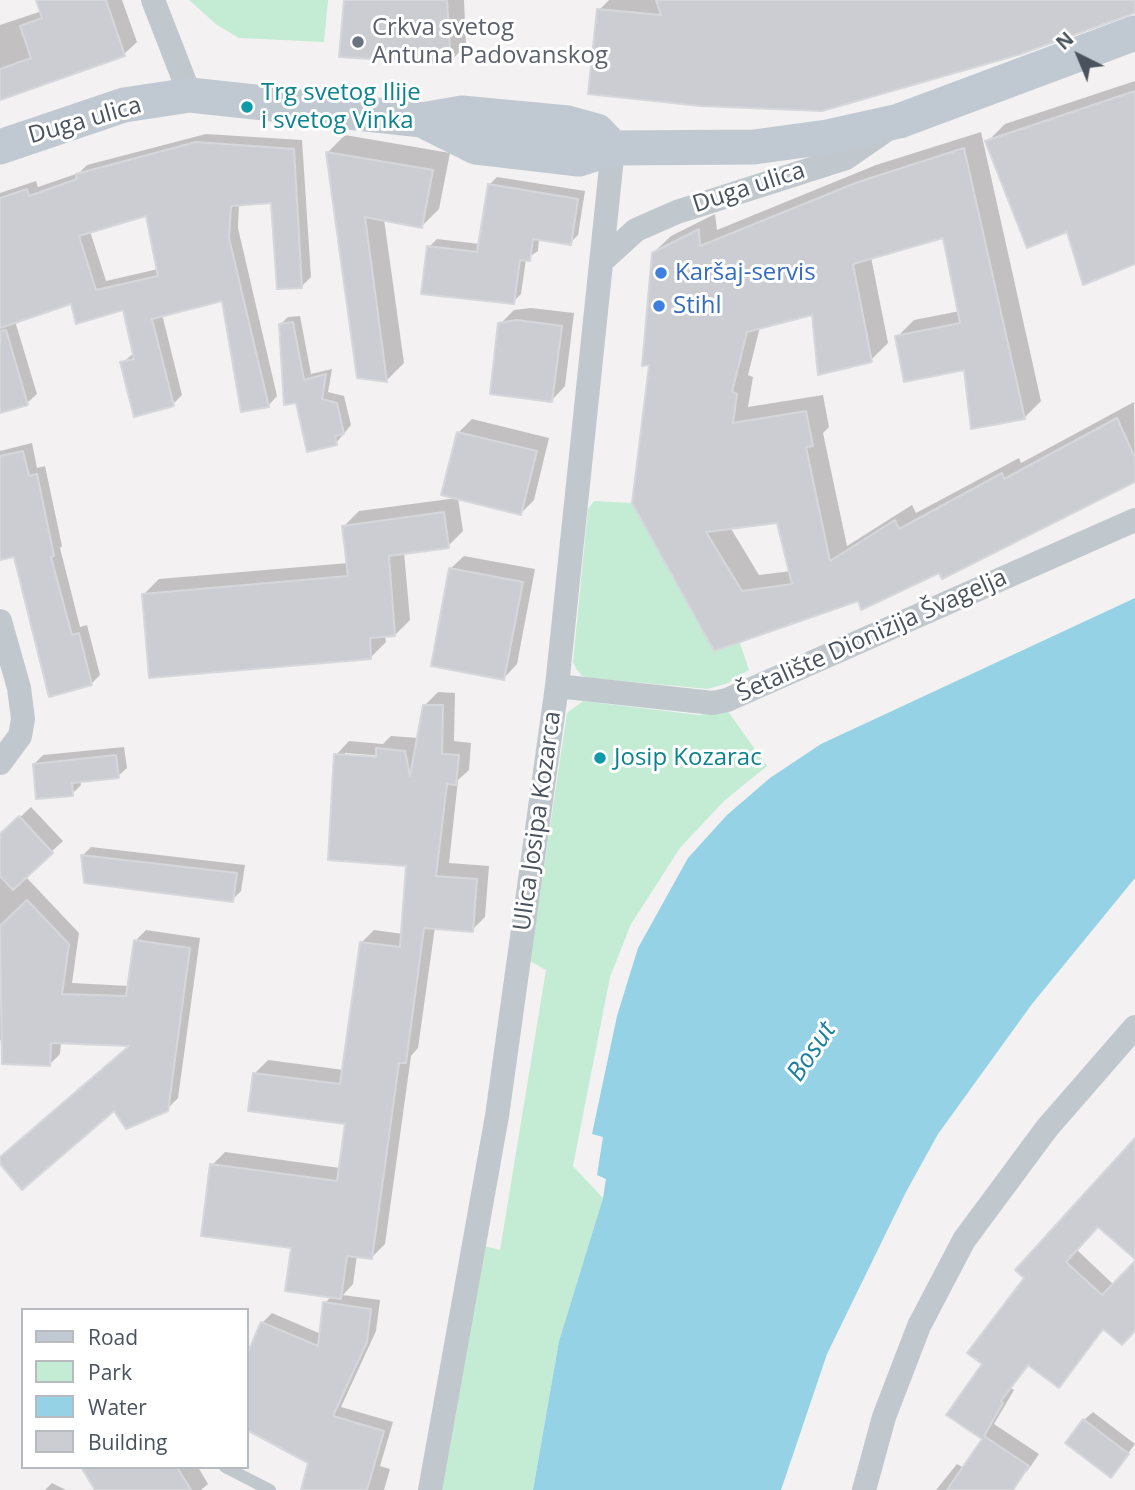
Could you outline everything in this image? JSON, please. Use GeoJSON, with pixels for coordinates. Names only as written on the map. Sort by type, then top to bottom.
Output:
{"type":"FeatureCollection","features":[{"type":"Feature","properties":{"kind":"main road","name":"Duga ulica"},"geometry":{"type":"LineString","coordinates":[[0,147],[124,105],[190,95],[422,120],[476,147],[579,159],[613,148],[754,147],[827,137],[899,121],[1135,33]]}},
{"type":"Feature","properties":{"kind":"street"},"geometry":{"type":"LineString","coordinates":[[153,0],[190,95]]}},
{"type":"Feature","properties":{"kind":"street","name":"Duga ulica"},"geometry":{"type":"LineString","coordinates":[[603,260],[636,230],[677,212],[846,158],[899,121]]}},
{"type":"Feature","properties":{"kind":"street","name":"Ulica Josipa Kozarca"},"geometry":{"type":"LineString","coordinates":[[430,1490],[499,1106],[557,686],[613,148]]}},
{"type":"Feature","properties":{"kind":"street","name":"Šetalište Dionizija Švagelja"},"geometry":{"type":"LineString","coordinates":[[557,686],[713,703],[727,700],[1135,520]]}},
{"type":"Feature","properties":{"kind":"street"},"geometry":{"type":"LineString","coordinates":[[0,621],[19,688],[23,719],[20,736],[0,764]]}},
{"type":"Feature","properties":{"kind":"street"},"geometry":{"type":"LineString","coordinates":[[864,1490],[884,1417],[919,1326],[964,1240],[1047,1128],[1135,1027]]}},
{"type":"Feature","properties":{"kind":"lane"},"geometry":{"type":"LineString","coordinates":[[229,1469],[270,1490]]}},
{"type":"Feature","properties":{"kind":"green space"},"geometry":{"type":"Polygon","coordinates":[[[189,0],[328,0],[324,42],[239,38],[217,25],[189,0]]]}},
{"type":"Feature","properties":{"kind":"green space"},"geometry":{"type":"Polygon","coordinates":[[[594,501],[632,503],[714,651],[740,643],[749,670],[728,683],[708,689],[582,676],[573,662],[588,509],[594,501]]]}},
{"type":"Feature","properties":{"kind":"green space"},"geometry":{"type":"Polygon","coordinates":[[[583,701],[699,715],[727,710],[767,766],[724,801],[680,848],[631,924],[610,977],[573,1166],[603,1198],[559,1341],[533,1490],[439,1490],[484,1246],[500,1250],[546,970],[530,961],[567,713],[583,701]]]}},
{"type":"Feature","properties":{"kind":"water","name":"Bosut"},"geometry":{"type":"Polygon","coordinates":[[[1135,598],[1135,878],[1032,1004],[938,1134],[906,1192],[827,1354],[781,1490],[533,1490],[559,1341],[603,1198],[606,1179],[597,1175],[603,1137],[592,1134],[617,1016],[638,948],[688,858],[727,815],[770,778],[821,744],[1135,598]]]}},
{"type":"Feature","properties":{"kind":"building"},"geometry":{"type":"Polygon","coordinates":[[[36,0],[106,0],[125,56],[0,100],[0,69],[31,58],[20,26],[42,18],[36,0]]]}},
{"type":"Feature","properties":{"kind":"building"},"geometry":{"type":"Polygon","coordinates":[[[344,0],[447,0],[451,64],[339,57],[344,0]]]}},
{"type":"Feature","properties":{"kind":"building"},"geometry":{"type":"Polygon","coordinates":[[[656,0],[1135,0],[1135,13],[1021,54],[822,111],[701,106],[588,94],[597,9],[661,15],[656,0]]]}},
{"type":"Feature","properties":{"kind":"building"},"geometry":{"type":"Polygon","coordinates":[[[1135,91],[1135,264],[1083,285],[1067,232],[1027,248],[985,141],[1135,91]]]}},
{"type":"Feature","properties":{"kind":"building"},"geometry":{"type":"Polygon","coordinates":[[[196,142],[294,149],[302,288],[277,289],[271,203],[231,206],[229,238],[269,407],[241,412],[222,301],[152,319],[174,406],[134,417],[120,362],[134,359],[123,310],[76,324],[71,304],[0,328],[0,198],[27,189],[29,196],[77,179],[76,174],[196,142]],[[146,216],[79,236],[96,290],[158,276],[146,216]]]}},
{"type":"Feature","properties":{"kind":"building"},"geometry":{"type":"Polygon","coordinates":[[[964,148],[1025,419],[971,429],[964,370],[904,382],[895,336],[960,323],[943,238],[853,264],[872,362],[818,375],[812,315],[747,332],[732,392],[737,394],[733,423],[806,411],[813,446],[806,447],[830,561],[895,520],[899,529],[1002,473],[1004,479],[1117,418],[1135,458],[1135,482],[942,579],[939,573],[861,610],[858,601],[714,651],[632,503],[649,365],[642,366],[652,253],[699,229],[700,246],[858,182],[964,148]],[[777,523],[706,532],[742,591],[792,584],[777,523]]]}},
{"type":"Feature","properties":{"kind":"building"},"geometry":{"type":"Polygon","coordinates":[[[326,152],[433,170],[422,228],[365,217],[387,382],[357,378],[326,152]]]}},
{"type":"Feature","properties":{"kind":"building"},"geometry":{"type":"Polygon","coordinates":[[[488,184],[578,199],[571,245],[533,239],[530,261],[520,260],[514,304],[421,294],[427,246],[477,252],[488,184]]]}},
{"type":"Feature","properties":{"kind":"building"},"geometry":{"type":"Polygon","coordinates":[[[517,320],[562,326],[552,402],[490,394],[498,323],[517,320]]]}},
{"type":"Feature","properties":{"kind":"building"},"geometry":{"type":"Polygon","coordinates":[[[293,322],[304,380],[326,374],[322,399],[337,403],[344,434],[335,436],[337,445],[307,452],[296,403],[284,405],[279,324],[293,322]]]}},
{"type":"Feature","properties":{"kind":"building"},"geometry":{"type":"Polygon","coordinates":[[[6,330],[28,405],[0,413],[0,331],[6,330]]]}},
{"type":"Feature","properties":{"kind":"building"},"geometry":{"type":"Polygon","coordinates":[[[457,432],[537,451],[521,515],[441,495],[457,432]]]}},
{"type":"Feature","properties":{"kind":"building"},"geometry":{"type":"Polygon","coordinates":[[[23,451],[29,476],[37,474],[54,556],[51,557],[72,635],[79,633],[92,685],[49,697],[14,557],[0,560],[0,456],[23,451]]]}},
{"type":"Feature","properties":{"kind":"building"},"geometry":{"type":"Polygon","coordinates":[[[444,512],[449,548],[389,556],[395,636],[370,638],[371,659],[149,678],[142,594],[348,576],[342,526],[444,512]]]}},
{"type":"Feature","properties":{"kind":"building"},"geometry":{"type":"Polygon","coordinates":[[[449,568],[523,582],[504,680],[431,666],[449,568]]]}},
{"type":"Feature","properties":{"kind":"building"},"geometry":{"type":"Polygon","coordinates":[[[423,705],[443,705],[442,754],[459,755],[456,785],[447,784],[436,876],[477,879],[473,932],[424,928],[406,1063],[399,1063],[372,1259],[347,1256],[341,1299],[285,1291],[291,1248],[201,1236],[210,1164],[337,1181],[345,1124],[248,1111],[253,1073],[340,1084],[360,942],[400,947],[406,866],[328,860],[334,754],[376,757],[376,748],[405,751],[410,776],[423,705]]]}},
{"type":"Feature","properties":{"kind":"building"},"geometry":{"type":"Polygon","coordinates":[[[116,755],[119,778],[72,783],[73,796],[36,799],[33,764],[116,755]]]}},
{"type":"Feature","properties":{"kind":"building"},"geometry":{"type":"Polygon","coordinates":[[[19,816],[53,853],[13,890],[0,876],[0,834],[19,816]]]}},
{"type":"Feature","properties":{"kind":"building"},"geometry":{"type":"Polygon","coordinates":[[[81,855],[237,873],[233,902],[84,883],[81,855]]]}},
{"type":"Feature","properties":{"kind":"building"},"geometry":{"type":"Polygon","coordinates":[[[27,900],[69,944],[62,994],[126,996],[134,940],[190,948],[168,1111],[126,1129],[114,1111],[22,1190],[0,1164],[0,1157],[129,1046],[51,1043],[50,1066],[2,1064],[0,926],[27,900]]]}},
{"type":"Feature","properties":{"kind":"building"},"geometry":{"type":"Polygon","coordinates":[[[1135,1138],[1135,1259],[1098,1227],[1066,1262],[1102,1295],[1135,1261],[1135,1331],[1122,1345],[1103,1329],[1059,1388],[1028,1365],[1001,1401],[1003,1403],[984,1436],[1029,1466],[1013,1490],[947,1490],[982,1439],[946,1415],[982,1364],[967,1353],[1024,1278],[1015,1270],[1135,1138]]]}},
{"type":"Feature","properties":{"kind":"building"},"geometry":{"type":"Polygon","coordinates":[[[323,1302],[371,1309],[367,1342],[333,1416],[384,1431],[367,1490],[301,1490],[308,1463],[248,1431],[248,1352],[261,1322],[318,1346],[323,1302]]]}},
{"type":"Feature","properties":{"kind":"building"},"geometry":{"type":"Polygon","coordinates":[[[1083,1419],[1129,1454],[1111,1478],[1065,1443],[1083,1419]]]}},
{"type":"Feature","properties":{"kind":"building"},"geometry":{"type":"Polygon","coordinates":[[[82,1469],[178,1469],[191,1490],[95,1490],[82,1469]]]}},
{"type":"Feature","properties":{"kind":"place","name":"Crkva svetog Antuna Padovanskog"},"geometry":{"type":"Point","coordinates":[358,42]}},
{"type":"Feature","properties":{"kind":"place","name":"Trg svetog Ilije i svetog Vinka"},"geometry":{"type":"Point","coordinates":[247,107]}},
{"type":"Feature","properties":{"kind":"place","name":"Karšaj-servis"},"geometry":{"type":"Point","coordinates":[661,273]}},
{"type":"Feature","properties":{"kind":"place","name":"Stihl"},"geometry":{"type":"Point","coordinates":[659,306]}},
{"type":"Feature","properties":{"kind":"place","name":"Josip Kozarac"},"geometry":{"type":"Point","coordinates":[600,758]}}]}
